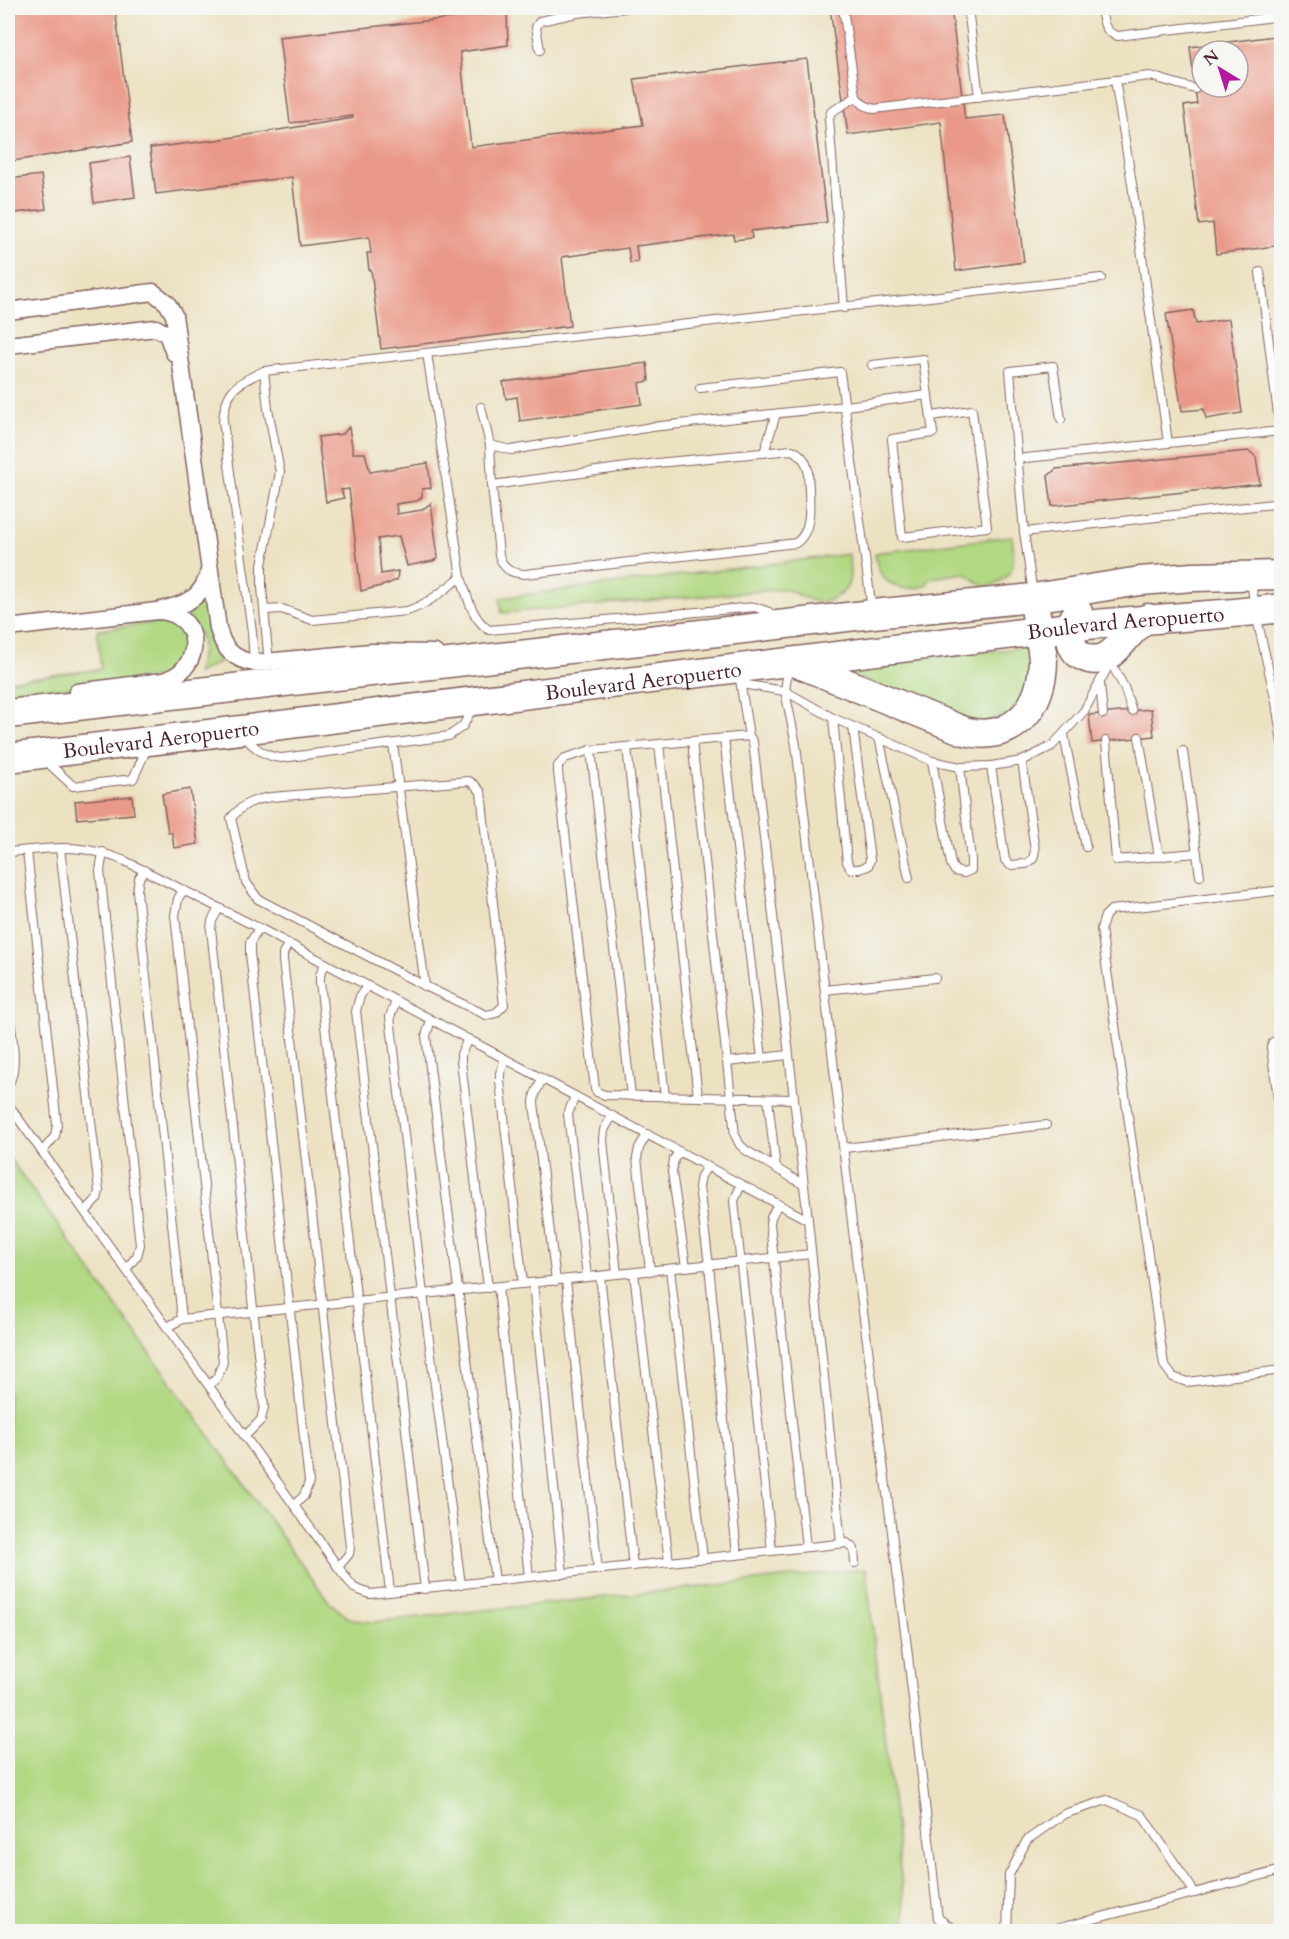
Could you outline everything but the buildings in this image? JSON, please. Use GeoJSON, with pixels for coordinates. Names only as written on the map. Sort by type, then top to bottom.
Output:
{"type":"FeatureCollection","features":[{"type":"Feature","properties":{"kind":"highway"},"geometry":{"type":"LineString","coordinates":[[1148,618],[1135,626],[1114,655],[1098,659],[1086,658],[1075,651],[1072,645],[1070,627],[1078,612],[1093,604],[1209,592],[1230,586],[1248,575]]}},
{"type":"Feature","properties":{"kind":"highway","name":"Boulevard Aeropuerto"},"geometry":{"type":"LineString","coordinates":[[8,713],[262,674],[526,655],[1034,597],[1140,582],[1281,575]]}},
{"type":"Feature","properties":{"kind":"highway"},"geometry":{"type":"LineString","coordinates":[[790,672],[964,731],[994,733],[1014,725],[1034,702],[1042,671],[1042,648],[1034,597]]}},
{"type":"Feature","properties":{"kind":"highway","name":"Boulevard Aeropuerto"},"geometry":{"type":"LineString","coordinates":[[8,758],[476,701],[790,672],[1070,627],[1148,618],[1268,609]]}},
{"type":"Feature","properties":{"kind":"street"},"geometry":{"type":"LineString","coordinates":[[8,311],[153,292],[167,303],[174,315],[220,639],[233,656],[262,674]]}},
{"type":"Feature","properties":{"kind":"street"},"geometry":{"type":"LineString","coordinates":[[8,345],[156,328],[162,330],[170,340],[183,382]]}},
{"type":"Feature","properties":{"kind":"street"},"geometry":{"type":"LineString","coordinates":[[8,628],[157,611],[178,606],[190,601],[200,592],[206,582],[209,569],[208,556]]}},
{"type":"Feature","properties":{"kind":"street"},"geometry":{"type":"LineString","coordinates":[[8,713],[76,692],[162,681],[180,674],[191,659],[194,650],[193,636],[180,617],[157,611]]}},
{"type":"Feature","properties":{"kind":"lane"},"geometry":{"type":"LineString","coordinates":[[540,50],[536,27],[540,21],[626,8]]}},
{"type":"Feature","properties":{"kind":"lane"},"geometry":{"type":"LineString","coordinates":[[843,8],[856,97],[864,105],[874,109],[1150,76],[1190,88]]}},
{"type":"Feature","properties":{"kind":"lane"},"geometry":{"type":"LineString","coordinates":[[968,8],[979,97]]}},
{"type":"Feature","properties":{"kind":"lane"},"geometry":{"type":"LineString","coordinates":[[1101,8],[1105,26],[1109,32],[1118,36],[1281,16]]}},
{"type":"Feature","properties":{"kind":"lane"},"geometry":{"type":"LineString","coordinates":[[1115,80],[1168,443]]}},
{"type":"Feature","properties":{"kind":"lane"},"geometry":{"type":"LineString","coordinates":[[844,308],[829,118],[831,112],[856,97]]}},
{"type":"Feature","properties":{"kind":"lane"},"geometry":{"type":"LineString","coordinates":[[1260,272],[1281,446]]}},
{"type":"Feature","properties":{"kind":"lane"},"geometry":{"type":"LineString","coordinates":[[262,674],[252,632],[223,421],[226,398],[244,379],[264,370],[1101,278]]}},
{"type":"Feature","properties":{"kind":"lane"},"geometry":{"type":"LineString","coordinates":[[427,353],[461,577],[479,624],[489,630],[755,607],[769,612],[777,625]]}},
{"type":"Feature","properties":{"kind":"lane"},"geometry":{"type":"LineString","coordinates":[[872,365],[923,359],[933,433],[892,439],[902,537],[987,527],[972,410],[932,416]]}},
{"type":"Feature","properties":{"kind":"lane"},"geometry":{"type":"LineString","coordinates":[[1034,597],[1024,532],[1010,370],[1053,366],[1061,419]]}},
{"type":"Feature","properties":{"kind":"lane"},"geometry":{"type":"LineString","coordinates":[[262,674],[265,610],[262,565],[280,472],[268,409],[264,370]]}},
{"type":"Feature","properties":{"kind":"lane"},"geometry":{"type":"LineString","coordinates":[[700,388],[840,372],[873,614]]}},
{"type":"Feature","properties":{"kind":"lane"},"geometry":{"type":"LineString","coordinates":[[490,445],[518,450],[652,427],[928,395]]}},
{"type":"Feature","properties":{"kind":"lane"},"geometry":{"type":"LineString","coordinates":[[481,407],[490,445],[492,484],[499,555],[502,566],[509,572],[516,574],[796,543],[803,538],[808,524],[807,464],[799,453],[792,450],[657,463],[492,484]]}},
{"type":"Feature","properties":{"kind":"lane"},"geometry":{"type":"LineString","coordinates":[[764,453],[776,414]]}},
{"type":"Feature","properties":{"kind":"lane"},"geometry":{"type":"LineString","coordinates":[[1017,459],[1280,431]]}},
{"type":"Feature","properties":{"kind":"lane"},"geometry":{"type":"LineString","coordinates":[[1024,532],[1281,503]]}},
{"type":"Feature","properties":{"kind":"lane"},"geometry":{"type":"LineString","coordinates":[[1248,575],[1268,609],[1281,743]]}},
{"type":"Feature","properties":{"kind":"lane"},"geometry":{"type":"LineString","coordinates":[[265,610],[282,609],[312,620],[407,610],[428,602],[461,577]]}},
{"type":"Feature","properties":{"kind":"lane"},"geometry":{"type":"LineString","coordinates":[[790,672],[833,718],[932,761],[960,767],[991,766],[1022,761],[1052,746],[1084,711],[1114,655]]}},
{"type":"Feature","properties":{"kind":"lane"},"geometry":{"type":"LineString","coordinates":[[1114,655],[1131,711]]}},
{"type":"Feature","properties":{"kind":"lane"},"geometry":{"type":"LineString","coordinates":[[790,672],[796,745],[825,990],[907,1647],[938,1918],[957,1932]]}},
{"type":"Feature","properties":{"kind":"lane"},"geometry":{"type":"LineString","coordinates":[[740,677],[749,736],[753,742],[808,1220],[841,1543]]}},
{"type":"Feature","properties":{"kind":"lane"},"geometry":{"type":"LineString","coordinates":[[1100,684],[1103,714]]}},
{"type":"Feature","properties":{"kind":"lane"},"geometry":{"type":"LineString","coordinates":[[236,730],[257,750],[270,757],[282,758],[450,736],[463,726],[476,701]]}},
{"type":"Feature","properties":{"kind":"lane"},"geometry":{"type":"LineString","coordinates":[[833,718],[847,862],[851,869],[859,869],[868,866],[870,860],[853,727]]}},
{"type":"Feature","properties":{"kind":"lane"},"geometry":{"type":"LineString","coordinates":[[1064,735],[1086,847]]}},
{"type":"Feature","properties":{"kind":"lane"},"geometry":{"type":"LineString","coordinates":[[749,736],[591,750],[571,754],[558,766],[594,1085],[600,1094],[793,1099]]}},
{"type":"Feature","properties":{"kind":"lane"},"geometry":{"type":"LineString","coordinates":[[879,737],[909,878]]}},
{"type":"Feature","properties":{"kind":"lane"},"geometry":{"type":"LineString","coordinates":[[1139,737],[1159,857]]}},
{"type":"Feature","properties":{"kind":"lane"},"geometry":{"type":"LineString","coordinates":[[724,738],[762,1058]]}},
{"type":"Feature","properties":{"kind":"lane"},"geometry":{"type":"LineString","coordinates":[[692,741],[736,1140],[747,1152],[804,1185]]}},
{"type":"Feature","properties":{"kind":"lane"},"geometry":{"type":"LineString","coordinates":[[1106,741],[1116,860],[1196,854]]}},
{"type":"Feature","properties":{"kind":"lane"},"geometry":{"type":"LineString","coordinates":[[393,744],[425,986]]}},
{"type":"Feature","properties":{"kind":"lane"},"geometry":{"type":"LineString","coordinates":[[659,744],[698,1097]]}},
{"type":"Feature","properties":{"kind":"lane"},"geometry":{"type":"LineString","coordinates":[[627,747],[664,1096]]}},
{"type":"Feature","properties":{"kind":"lane"},"geometry":{"type":"LineString","coordinates":[[591,750],[631,1096]]}},
{"type":"Feature","properties":{"kind":"lane"},"geometry":{"type":"LineString","coordinates":[[1183,751],[1200,876]]}},
{"type":"Feature","properties":{"kind":"lane"},"geometry":{"type":"LineString","coordinates":[[932,761],[951,864],[955,871],[964,873],[971,870],[971,860],[960,767]]}},
{"type":"Feature","properties":{"kind":"lane"},"geometry":{"type":"LineString","coordinates":[[991,766],[1005,860],[1010,865],[1026,864],[1033,859],[1035,849],[1022,761]]}},
{"type":"Feature","properties":{"kind":"lane"},"geometry":{"type":"LineString","coordinates":[[469,781],[481,792],[504,1005],[496,1013],[486,1015],[425,986],[258,899],[246,882],[231,818],[241,807],[258,799],[398,786],[469,781]]}},
{"type":"Feature","properties":{"kind":"lane"},"geometry":{"type":"LineString","coordinates":[[8,852],[76,847],[103,852],[144,870],[259,928],[808,1220]]}},
{"type":"Feature","properties":{"kind":"lane"},"geometry":{"type":"LineString","coordinates":[[60,848],[99,1191],[97,1199],[85,1212]]}},
{"type":"Feature","properties":{"kind":"lane"},"geometry":{"type":"LineString","coordinates":[[27,851],[57,1125],[55,1136],[42,1152]]}},
{"type":"Feature","properties":{"kind":"lane"},"geometry":{"type":"LineString","coordinates":[[103,852],[100,871],[140,1245],[137,1256],[126,1269]]}},
{"type":"Feature","properties":{"kind":"lane"},"geometry":{"type":"LineString","coordinates":[[144,870],[137,891],[182,1319]]}},
{"type":"Feature","properties":{"kind":"lane"},"geometry":{"type":"LineString","coordinates":[[183,890],[178,899],[175,915],[223,1362],[217,1378],[209,1385]]}},
{"type":"Feature","properties":{"kind":"lane"},"geometry":{"type":"LineString","coordinates":[[1281,890],[1111,910],[1105,916],[1101,929],[1164,1365],[1173,1377],[1187,1382],[1281,1370]]}},
{"type":"Feature","properties":{"kind":"lane"},"geometry":{"type":"LineString","coordinates":[[219,908],[211,928],[264,1407],[261,1420],[245,1436]]}},
{"type":"Feature","properties":{"kind":"lane"},"geometry":{"type":"LineString","coordinates":[[259,928],[253,935],[250,953],[309,1482],[304,1496],[294,1505]]}},
{"type":"Feature","properties":{"kind":"lane"},"geometry":{"type":"LineString","coordinates":[[288,944],[283,960],[350,1546],[349,1554],[338,1567]]}},
{"type":"Feature","properties":{"kind":"lane"},"geometry":{"type":"LineString","coordinates":[[325,964],[320,975],[320,982],[390,1592]]}},
{"type":"Feature","properties":{"kind":"lane"},"geometry":{"type":"LineString","coordinates":[[825,990],[936,978]]}},
{"type":"Feature","properties":{"kind":"lane"},"geometry":{"type":"LineString","coordinates":[[367,986],[360,996],[356,1011],[425,1588]]}},
{"type":"Feature","properties":{"kind":"lane"},"geometry":{"type":"LineString","coordinates":[[396,1001],[390,1017],[461,1585]]}},
{"type":"Feature","properties":{"kind":"lane"},"geometry":{"type":"LineString","coordinates":[[8,1004],[14,1068],[8,1085]]}},
{"type":"Feature","properties":{"kind":"lane"},"geometry":{"type":"LineString","coordinates":[[431,1020],[426,1036],[495,1581]]}},
{"type":"Feature","properties":{"kind":"lane"},"geometry":{"type":"LineString","coordinates":[[468,1040],[461,1054],[461,1061],[488,1288]]}},
{"type":"Feature","properties":{"kind":"lane"},"geometry":{"type":"LineString","coordinates":[[1281,1040],[1273,1042],[1271,1048],[1281,1126]]}},
{"type":"Feature","properties":{"kind":"lane"},"geometry":{"type":"LineString","coordinates":[[728,1062],[788,1054]]}},
{"type":"Feature","properties":{"kind":"lane"},"geometry":{"type":"LineString","coordinates":[[505,1060],[500,1073],[500,1081],[522,1284]]}},
{"type":"Feature","properties":{"kind":"lane"},"geometry":{"type":"LineString","coordinates":[[542,1079],[535,1094],[534,1103],[556,1281]]}},
{"type":"Feature","properties":{"kind":"lane"},"geometry":{"type":"LineString","coordinates":[[575,1096],[568,1114],[587,1277]]}},
{"type":"Feature","properties":{"kind":"lane"},"geometry":{"type":"LineString","coordinates":[[768,1099],[776,1169]]}},
{"type":"Feature","properties":{"kind":"lane"},"geometry":{"type":"LineString","coordinates":[[8,1104],[338,1567],[359,1592],[370,1594],[461,1585],[841,1543],[847,1543],[852,1547],[855,1563]]}},
{"type":"Feature","properties":{"kind":"lane"},"geometry":{"type":"LineString","coordinates":[[612,1116],[604,1130],[603,1140],[617,1274]]}},
{"type":"Feature","properties":{"kind":"lane"},"geometry":{"type":"LineString","coordinates":[[844,1148],[1046,1125]]}},
{"type":"Feature","properties":{"kind":"lane"},"geometry":{"type":"LineString","coordinates":[[647,1134],[639,1148],[637,1158],[650,1271]]}},
{"type":"Feature","properties":{"kind":"lane"},"geometry":{"type":"LineString","coordinates":[[679,1152],[674,1159],[672,1172],[686,1267]]}},
{"type":"Feature","properties":{"kind":"lane"},"geometry":{"type":"LineString","coordinates":[[707,1167],[701,1176],[699,1187],[709,1265],[737,1555]]}},
{"type":"Feature","properties":{"kind":"lane"},"geometry":{"type":"LineString","coordinates":[[741,1185],[734,1201],[772,1551]]}},
{"type":"Feature","properties":{"kind":"lane"},"geometry":{"type":"LineString","coordinates":[[778,1204],[770,1224],[806,1547]]}},
{"type":"Feature","properties":{"kind":"lane"},"geometry":{"type":"LineString","coordinates":[[167,1327],[182,1319],[811,1254]]}},
{"type":"Feature","properties":{"kind":"lane"},"geometry":{"type":"LineString","coordinates":[[670,1269],[703,1559]]}},
{"type":"Feature","properties":{"kind":"lane"},"geometry":{"type":"LineString","coordinates":[[634,1272],[669,1562]]}},
{"type":"Feature","properties":{"kind":"lane"},"geometry":{"type":"LineString","coordinates":[[600,1276],[633,1566]]}},
{"type":"Feature","properties":{"kind":"lane"},"geometry":{"type":"LineString","coordinates":[[566,1280],[598,1570]]}},
{"type":"Feature","properties":{"kind":"lane"},"geometry":{"type":"LineString","coordinates":[[533,1283],[563,1574]]}},
{"type":"Feature","properties":{"kind":"lane"},"geometry":{"type":"LineString","coordinates":[[498,1287],[529,1577]]}},
{"type":"Feature","properties":{"kind":"lane"},"geometry":{"type":"LineString","coordinates":[[1007,1932],[1009,1875],[1027,1840],[1064,1814],[1107,1800],[1142,1815],[1195,1893]]}},
{"type":"Feature","properties":{"kind":"lane"},"geometry":{"type":"LineString","coordinates":[[1044,1932],[1281,1870]]}},
{"type":"Feature","properties":{"kind":"green space"},"geometry":{"type":"Polygon","coordinates":[[[1012,536],[1014,555],[1012,569],[1003,580],[985,587],[964,573],[931,578],[925,586],[898,587],[885,579],[880,572],[875,553],[1012,536]]]}},
{"type":"Feature","properties":{"kind":"green space"},"geometry":{"type":"Polygon","coordinates":[[[849,554],[850,575],[847,586],[839,595],[822,602],[810,600],[786,589],[502,613],[500,598],[849,554]]]}},
{"type":"Feature","properties":{"kind":"green space"},"geometry":{"type":"Polygon","coordinates":[[[205,594],[207,630],[211,648],[219,662],[196,674],[202,655],[201,640],[195,626],[182,611],[205,594]]]}},
{"type":"Feature","properties":{"kind":"green space"},"geometry":{"type":"Polygon","coordinates":[[[170,621],[192,636],[180,674],[70,688],[8,693],[8,681],[101,669],[97,630],[170,621]]]}},
{"type":"Feature","properties":{"kind":"green space"},"geometry":{"type":"Polygon","coordinates":[[[1023,648],[1032,651],[1025,693],[1009,714],[978,725],[827,666],[1023,648]]]}},
{"type":"Feature","properties":{"kind":"green space"},"geometry":{"type":"Polygon","coordinates":[[[8,1156],[329,1602],[351,1620],[374,1622],[866,1569],[907,1931],[8,1931],[8,1156]]]}}]}
